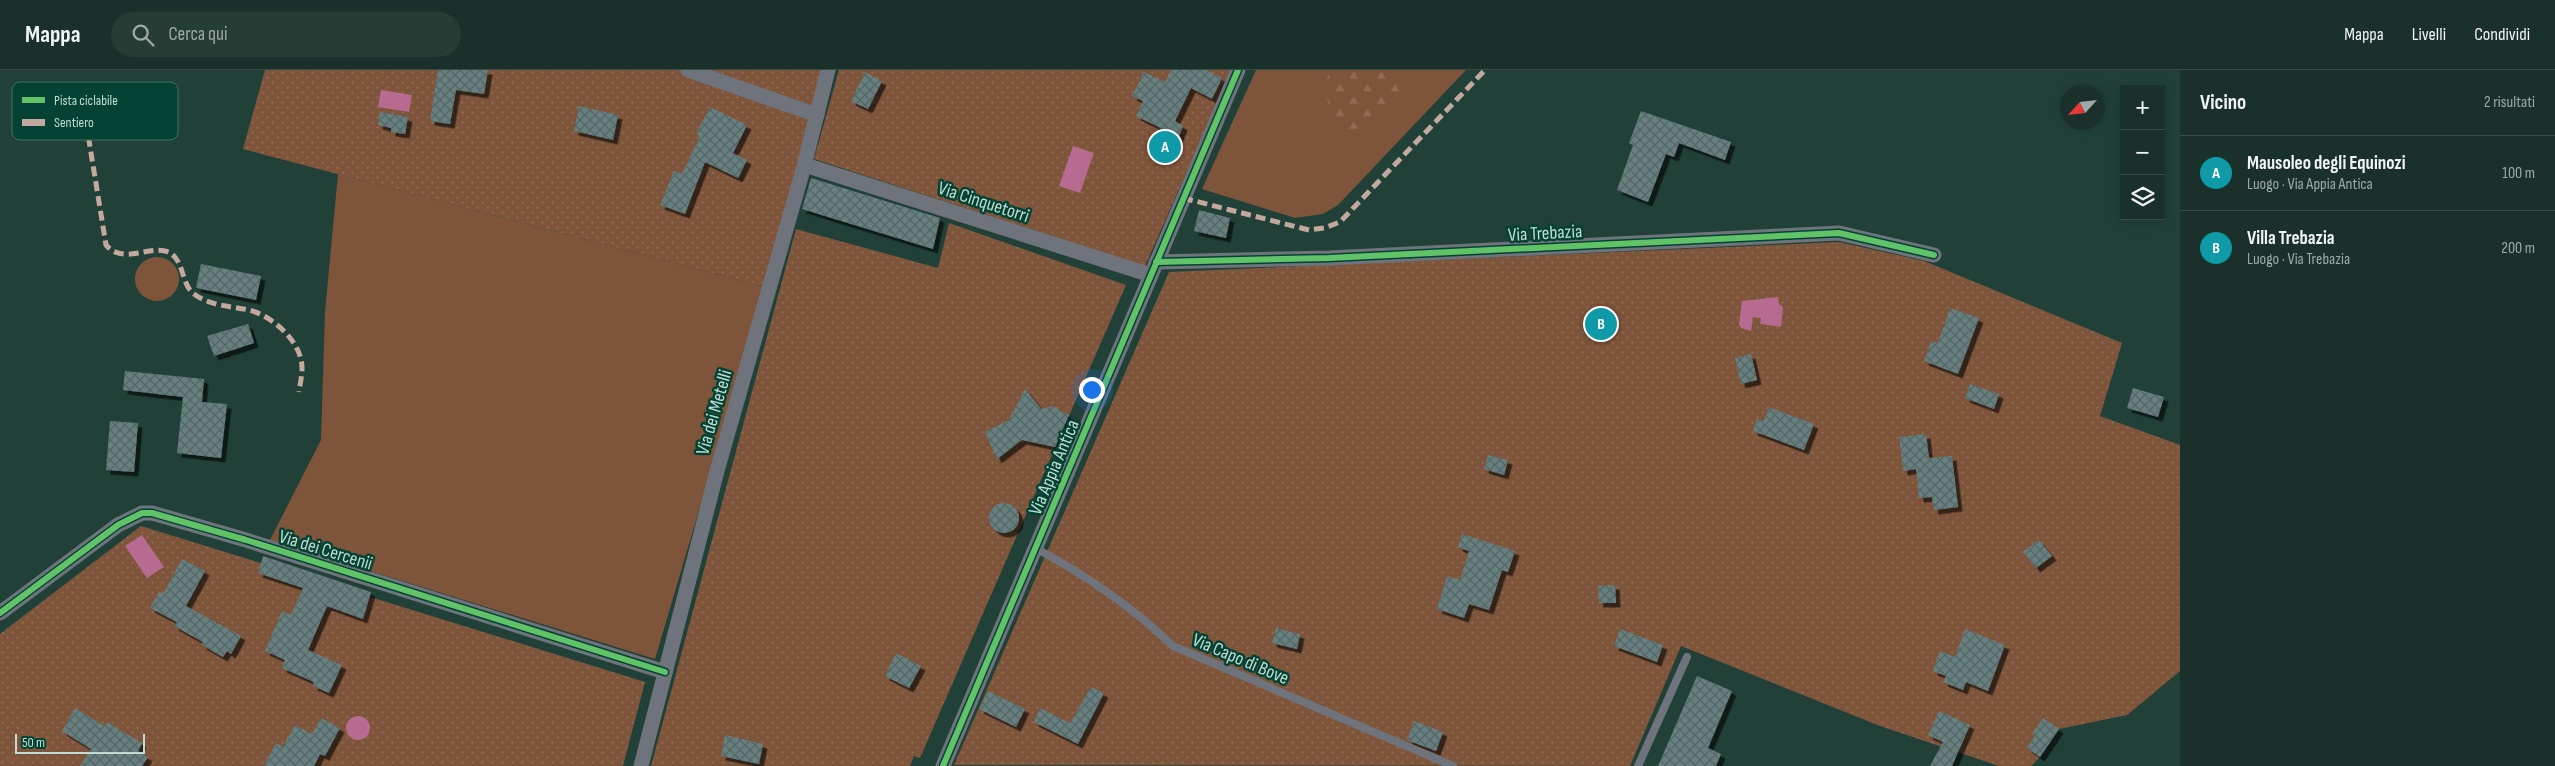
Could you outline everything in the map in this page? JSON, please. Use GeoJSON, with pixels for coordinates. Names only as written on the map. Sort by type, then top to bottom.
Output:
{"type":"FeatureCollection","features":[{"type":"Feature","properties":{"kind":"street"},"geometry":{"type":"LineString","coordinates":[[688,70],[816,115]]}},
{"type":"Feature","properties":{"kind":"street","name":"Via dei Metelli"},"geometry":{"type":"LineString","coordinates":[[641,766],[717,470],[805,165],[828,70]]}},
{"type":"Feature","properties":{"kind":"street","name":"Via Appia Antica"},"geometry":{"type":"LineString","coordinates":[[943,766],[1238,70]]}},
{"type":"Feature","properties":{"kind":"street","name":"Via Cinquetorri"},"geometry":{"type":"LineString","coordinates":[[805,165],[1153,269]]}},
{"type":"Feature","properties":{"kind":"street","name":"Via Trebazia"},"geometry":{"type":"LineString","coordinates":[[1153,269],[1314,259],[1839,233],[1934,254]]}},
{"type":"Feature","properties":{"kind":"street","name":"Via dei Cercenii"},"geometry":{"type":"LineString","coordinates":[[0,613],[118,525],[142,513],[152,513],[246,540],[665,672]]}},
{"type":"Feature","properties":{"kind":"lane","name":"Via Capo di Bove"},"geometry":{"type":"LineString","coordinates":[[1035,548],[1099,585],[1144,618],[1173,646],[1454,766]]}},
{"type":"Feature","properties":{"kind":"lane"},"geometry":{"type":"LineString","coordinates":[[1638,766],[1686,657]]}},
{"type":"Feature","properties":{"kind":"green space"},"geometry":{"type":"Polygon","coordinates":[[[265,70],[828,70],[765,287],[243,149],[265,70]]]}},
{"type":"Feature","properties":{"kind":"green space"},"geometry":{"type":"Polygon","coordinates":[[[839,70],[1232,70],[1145,266],[814,159],[839,70]]]}},
{"type":"Feature","properties":{"kind":"green space"},"geometry":{"type":"Polygon","coordinates":[[[1256,70],[1466,70],[1338,205],[1323,214],[1295,218],[1202,189],[1256,70]]]}},
{"type":"Feature","properties":{"kind":"green space"},"geometry":{"type":"Polygon","coordinates":[[[1338,70],[1401,70],[1400,98],[1391,113],[1370,130],[1346,139],[1335,122],[1323,88],[1329,73],[1338,70]]]}},
{"type":"Feature","properties":{"kind":"green space"},"geometry":{"type":"Polygon","coordinates":[[[338,174],[765,287],[655,659],[270,540],[321,440],[325,312],[338,174]]]}},
{"type":"Feature","properties":{"kind":"green space"},"geometry":{"type":"Polygon","coordinates":[[[949,223],[1126,285],[920,758],[914,756],[910,766],[651,766],[796,229],[938,268],[949,223]]]}},
{"type":"Feature","properties":{"kind":"green space"},"geometry":{"type":"Polygon","coordinates":[[[1839,242],[1924,261],[2122,343],[2100,416],[2180,445],[2180,671],[2127,715],[2059,729],[2040,757],[2031,766],[1999,766],[1880,726],[1681,646],[1630,766],[954,765],[1169,272],[1839,242]]]}},
{"type":"Feature","properties":{"kind":"green space"},"geometry":{"type":"Polygon","coordinates":[[[153,257],[161,257],[173,263],[179,279],[173,295],[161,301],[153,301],[141,295],[135,283],[135,275],[141,263],[153,257]]]}},
{"type":"Feature","properties":{"kind":"green space"},"geometry":{"type":"Polygon","coordinates":[[[141,526],[645,682],[623,766],[0,766],[0,634],[141,526]]]}},
{"type":"Feature","properties":{"kind":"shaded area"},"geometry":{"type":"Polygon","coordinates":[[[381,90],[412,95],[409,112],[378,107],[381,90]]]}},
{"type":"Feature","properties":{"kind":"shaded area"},"geometry":{"type":"Polygon","coordinates":[[[1073,146],[1094,153],[1080,193],[1059,186],[1073,146]]]}},
{"type":"Feature","properties":{"kind":"shaded area"},"geometry":{"type":"Polygon","coordinates":[[[1778,297],[1779,304],[1783,307],[1781,327],[1760,324],[1761,318],[1753,317],[1751,331],[1741,328],[1739,324],[1742,301],[1778,297]]]}},
{"type":"Feature","properties":{"kind":"shaded area"},"geometry":{"type":"Polygon","coordinates":[[[142,535],[164,567],[147,578],[125,546],[142,535]]]}},
{"type":"Feature","properties":{"kind":"shaded area"},"geometry":{"type":"Polygon","coordinates":[[[358,716],[367,719],[370,728],[367,737],[358,740],[349,737],[346,728],[349,719],[358,716]]]}},
{"type":"Feature","properties":{"kind":"building"},"geometry":{"type":"Polygon","coordinates":[[[438,70],[488,70],[484,94],[456,90],[450,124],[430,121],[438,70]]]}},
{"type":"Feature","properties":{"kind":"building"},"geometry":{"type":"Polygon","coordinates":[[[1171,70],[1206,70],[1222,78],[1212,99],[1191,88],[1175,121],[1183,126],[1170,159],[1152,152],[1161,128],[1136,116],[1143,101],[1132,96],[1144,72],[1165,82],[1171,70]]]}},
{"type":"Feature","properties":{"kind":"building"},"geometry":{"type":"Polygon","coordinates":[[[865,72],[882,81],[868,109],[851,101],[865,72]]]}},
{"type":"Feature","properties":{"kind":"building"},"geometry":{"type":"Polygon","coordinates":[[[579,106],[618,115],[613,140],[574,131],[579,106]]]}},
{"type":"Feature","properties":{"kind":"building"},"geometry":{"type":"Polygon","coordinates":[[[710,107],[747,125],[733,153],[747,160],[738,178],[705,162],[685,214],[660,205],[674,171],[682,174],[700,136],[696,134],[710,107]]]}},
{"type":"Feature","properties":{"kind":"building"},"geometry":{"type":"Polygon","coordinates":[[[1641,111],[1731,142],[1725,160],[1679,143],[1674,157],[1666,154],[1648,202],[1617,190],[1633,145],[1629,143],[1641,111]]]}},
{"type":"Feature","properties":{"kind":"building"},"geometry":{"type":"Polygon","coordinates":[[[380,112],[408,117],[405,134],[391,132],[391,128],[378,125],[380,112]]]}},
{"type":"Feature","properties":{"kind":"building"},"geometry":{"type":"Polygon","coordinates":[[[811,178],[940,218],[933,249],[802,209],[811,178]]]}},
{"type":"Feature","properties":{"kind":"building"},"geometry":{"type":"Polygon","coordinates":[[[1199,210],[1230,218],[1226,238],[1194,231],[1199,210]]]}},
{"type":"Feature","properties":{"kind":"building"},"geometry":{"type":"Polygon","coordinates":[[[201,264],[261,276],[256,300],[196,288],[201,264]]]}},
{"type":"Feature","properties":{"kind":"building"},"geometry":{"type":"Polygon","coordinates":[[[1950,308],[1979,318],[1958,374],[1924,361],[1931,341],[1938,343],[1950,308]]]}},
{"type":"Feature","properties":{"kind":"building"},"geometry":{"type":"Polygon","coordinates":[[[248,324],[254,343],[214,356],[207,336],[248,324]]]}},
{"type":"Feature","properties":{"kind":"building"},"geometry":{"type":"Polygon","coordinates":[[[1751,354],[1757,380],[1741,384],[1735,358],[1751,354]]]}},
{"type":"Feature","properties":{"kind":"building"},"geometry":{"type":"Polygon","coordinates":[[[125,371],[204,379],[202,402],[227,404],[221,458],[177,453],[183,397],[123,390],[125,371]]]}},
{"type":"Feature","properties":{"kind":"building"},"geometry":{"type":"Polygon","coordinates":[[[1970,384],[1999,394],[1994,409],[1965,398],[1970,384]]]}},
{"type":"Feature","properties":{"kind":"building"},"geometry":{"type":"Polygon","coordinates":[[[2133,388],[2164,397],[2158,417],[2127,408],[2133,388]]]}},
{"type":"Feature","properties":{"kind":"building"},"geometry":{"type":"Polygon","coordinates":[[[1025,389],[1041,409],[1053,406],[1069,415],[1055,447],[1022,440],[997,459],[985,432],[1009,420],[1025,389]]]}},
{"type":"Feature","properties":{"kind":"building"},"geometry":{"type":"Polygon","coordinates":[[[1769,407],[1814,424],[1804,450],[1753,431],[1757,419],[1764,421],[1769,407]]]}},
{"type":"Feature","properties":{"kind":"building"},"geometry":{"type":"Polygon","coordinates":[[[110,421],[138,423],[134,472],[106,470],[110,421]]]}},
{"type":"Feature","properties":{"kind":"building"},"geometry":{"type":"Polygon","coordinates":[[[1926,434],[1929,458],[1952,456],[1958,507],[1934,510],[1932,497],[1919,498],[1916,469],[1903,471],[1899,437],[1926,434]]]}},
{"type":"Feature","properties":{"kind":"building"},"geometry":{"type":"Polygon","coordinates":[[[1488,455],[1508,460],[1504,475],[1484,469],[1488,455]]]}},
{"type":"Feature","properties":{"kind":"building"},"geometry":{"type":"Polygon","coordinates":[[[1004,503],[1015,507],[1019,518],[1015,529],[1004,533],[993,529],[989,518],[993,507],[1004,503]]]}},
{"type":"Feature","properties":{"kind":"building"},"geometry":{"type":"Polygon","coordinates":[[[1462,534],[1515,551],[1508,572],[1502,570],[1489,610],[1469,604],[1464,618],[1437,609],[1447,576],[1460,580],[1469,551],[1458,547],[1462,534]]]}},
{"type":"Feature","properties":{"kind":"building"},"geometry":{"type":"Polygon","coordinates":[[[2039,540],[2052,556],[2036,568],[2023,552],[2039,540]]]}},
{"type":"Feature","properties":{"kind":"building"},"geometry":{"type":"Polygon","coordinates":[[[263,556],[371,592],[363,619],[327,606],[308,650],[342,665],[329,693],[313,686],[314,682],[282,668],[285,660],[265,651],[282,611],[291,615],[303,588],[258,573],[263,556]]]}},
{"type":"Feature","properties":{"kind":"building"},"geometry":{"type":"Polygon","coordinates":[[[182,559],[205,571],[186,606],[241,636],[231,654],[227,651],[223,657],[202,645],[203,642],[174,626],[177,622],[150,608],[159,592],[163,594],[182,559]]]}},
{"type":"Feature","properties":{"kind":"building"},"geometry":{"type":"Polygon","coordinates":[[[1615,585],[1616,603],[1599,603],[1598,586],[1615,585]]]}},
{"type":"Feature","properties":{"kind":"building"},"geometry":{"type":"Polygon","coordinates":[[[1276,628],[1300,634],[1297,649],[1272,643],[1276,628]]]}},
{"type":"Feature","properties":{"kind":"building"},"geometry":{"type":"Polygon","coordinates":[[[1620,629],[1663,645],[1657,662],[1614,646],[1620,629]]]}},
{"type":"Feature","properties":{"kind":"building"},"geometry":{"type":"Polygon","coordinates":[[[1965,629],[2005,645],[1988,691],[1966,682],[1963,690],[1943,682],[1946,676],[1933,671],[1940,651],[1955,657],[1965,629]]]}},
{"type":"Feature","properties":{"kind":"building"},"geometry":{"type":"Polygon","coordinates":[[[896,653],[921,666],[909,688],[885,676],[896,653]]]}},
{"type":"Feature","properties":{"kind":"building"},"geometry":{"type":"Polygon","coordinates":[[[1697,676],[1732,691],[1708,748],[1721,754],[1716,766],[1658,766],[1697,676]]]}},
{"type":"Feature","properties":{"kind":"building"},"geometry":{"type":"Polygon","coordinates":[[[1091,687],[1104,693],[1078,744],[1034,722],[1040,708],[1070,723],[1091,687]]]}},
{"type":"Feature","properties":{"kind":"building"},"geometry":{"type":"Polygon","coordinates":[[[988,691],[1025,709],[1016,727],[979,709],[988,691]]]}},
{"type":"Feature","properties":{"kind":"building"},"geometry":{"type":"Polygon","coordinates":[[[75,708],[104,726],[107,722],[142,743],[138,751],[148,757],[142,766],[80,766],[91,749],[62,731],[75,708]]]}},
{"type":"Feature","properties":{"kind":"building"},"geometry":{"type":"Polygon","coordinates":[[[1939,711],[1970,725],[1952,766],[1930,766],[1943,742],[1928,735],[1939,711]]]}},
{"type":"Feature","properties":{"kind":"building"},"geometry":{"type":"Polygon","coordinates":[[[321,718],[340,728],[325,756],[320,754],[314,766],[264,766],[276,743],[283,747],[295,725],[312,734],[321,718]]]}},
{"type":"Feature","properties":{"kind":"building"},"geometry":{"type":"Polygon","coordinates":[[[2043,718],[2059,729],[2040,757],[2027,748],[2035,736],[2032,734],[2043,718]]]}},
{"type":"Feature","properties":{"kind":"building"},"geometry":{"type":"Polygon","coordinates":[[[1414,721],[1443,732],[1436,751],[1407,740],[1414,721]]]}},
{"type":"Feature","properties":{"kind":"building"},"geometry":{"type":"Polygon","coordinates":[[[725,735],[763,744],[759,764],[721,756],[725,735]]]}},
{"type":"Feature","properties":{"kind":"marked path"},"geometry":{"type":"LineString","coordinates":[[1183,198],[1309,230],[1324,228],[1340,222],[1485,70]]}},
{"type":"Feature","properties":{"kind":"marked path"},"geometry":{"type":"LineString","coordinates":[[89,140],[106,245],[113,251],[127,254],[157,250],[165,251],[176,258],[186,284],[200,298],[213,303],[258,313],[277,324],[292,340],[301,359],[302,372],[299,392]]}},
{"type":"Feature","properties":{"kind":"cycle path"},"geometry":{"type":"LineString","coordinates":[[943,766],[1238,70]]}},
{"type":"Feature","properties":{"kind":"cycle path"},"geometry":{"type":"LineString","coordinates":[[1156,262],[1329,258],[1839,233],[1934,255]]}},
{"type":"Feature","properties":{"kind":"cycle path"},"geometry":{"type":"LineString","coordinates":[[0,613],[118,525],[142,513],[152,513],[246,540],[665,672]]}},
{"type":"Feature","properties":{"kind":"place","name":"Mausoleo degli Equinozi"},"geometry":{"type":"Point","coordinates":[1165,147]}},
{"type":"Feature","properties":{"kind":"place","name":"Villa Trebazia"},"geometry":{"type":"Point","coordinates":[1601,324]}}]}
